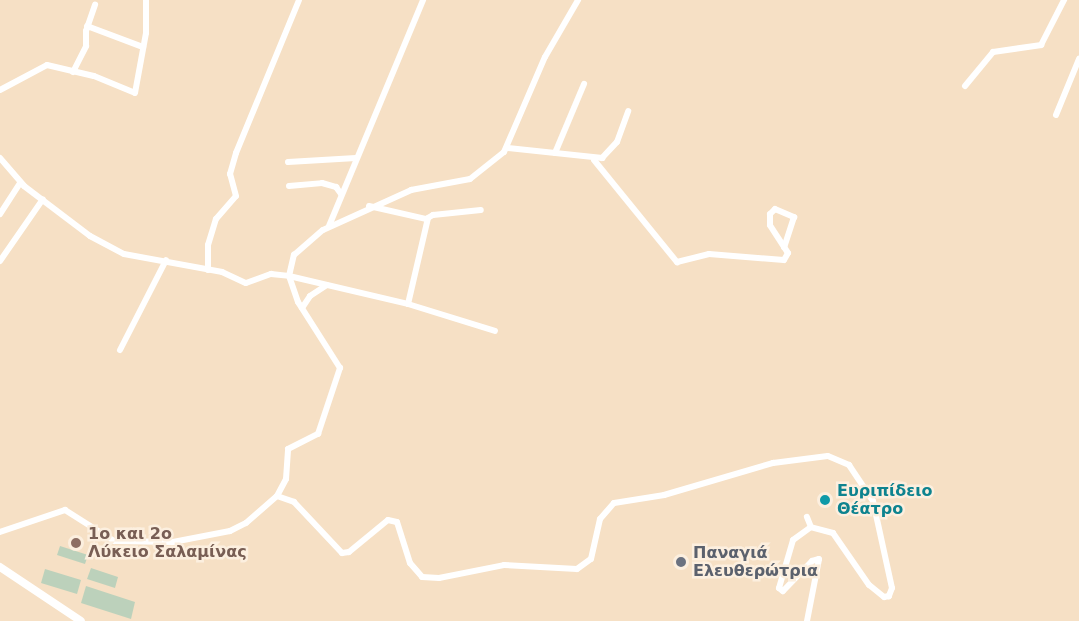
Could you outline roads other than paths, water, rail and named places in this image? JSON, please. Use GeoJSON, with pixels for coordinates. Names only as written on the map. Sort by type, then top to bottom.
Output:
{"type":"FeatureCollection","features":[{"type":"Feature","properties":{"kind":"main road"},"geometry":{"type":"LineString","coordinates":[[0,567],[81,621]]}},
{"type":"Feature","properties":{"kind":"street"},"geometry":{"type":"LineString","coordinates":[[0,90],[44,65],[94,76],[133,95],[138,91],[146,0]]}},
{"type":"Feature","properties":{"kind":"street"},"geometry":{"type":"LineString","coordinates":[[208,270],[208,245],[216,219],[236,196],[230,174],[236,153],[299,0]]}},
{"type":"Feature","properties":{"kind":"street"},"geometry":{"type":"LineString","coordinates":[[329,227],[423,0]]}},
{"type":"Feature","properties":{"kind":"street"},"geometry":{"type":"LineString","coordinates":[[0,532],[65,510],[120,543],[187,541],[237,528],[277,496],[286,479],[288,449],[318,434],[340,375],[340,363],[302,308],[290,276],[294,255],[302,245],[329,227],[369,206],[411,190],[470,179],[508,148],[540,67],[578,0]]}},
{"type":"Feature","properties":{"kind":"street"},"geometry":{"type":"LineString","coordinates":[[965,86],[993,52],[1041,45],[1064,0]]}},
{"type":"Feature","properties":{"kind":"street"},"geometry":{"type":"LineString","coordinates":[[73,72],[86,46],[87,26],[95,5]]}},
{"type":"Feature","properties":{"kind":"street"},"geometry":{"type":"LineString","coordinates":[[87,26],[143,47]]}},
{"type":"Feature","properties":{"kind":"street"},"geometry":{"type":"LineString","coordinates":[[1056,115],[1079,59]]}},
{"type":"Feature","properties":{"kind":"street"},"geometry":{"type":"LineString","coordinates":[[555,153],[584,84]]}},
{"type":"Feature","properties":{"kind":"street"},"geometry":{"type":"LineString","coordinates":[[508,148],[594,160],[611,153],[628,111]]}},
{"type":"Feature","properties":{"kind":"street"},"geometry":{"type":"LineString","coordinates":[[0,158],[20,183],[81,230],[117,251],[133,257],[166,260],[227,273],[246,283],[271,274],[290,276],[408,304],[495,331]]}},
{"type":"Feature","properties":{"kind":"street"},"geometry":{"type":"LineString","coordinates":[[288,162],[356,158]]}},
{"type":"Feature","properties":{"kind":"street"},"geometry":{"type":"LineString","coordinates":[[594,160],[677,262],[709,254],[784,260],[788,253],[784,247],[770,225],[770,213],[775,209],[794,217],[784,247]]}},
{"type":"Feature","properties":{"kind":"street"},"geometry":{"type":"LineString","coordinates":[[0,214],[20,183]]}},
{"type":"Feature","properties":{"kind":"street"},"geometry":{"type":"LineString","coordinates":[[289,186],[322,183],[336,187],[341,194]]}},
{"type":"Feature","properties":{"kind":"street"},"geometry":{"type":"LineString","coordinates":[[0,261],[43,199]]}},
{"type":"Feature","properties":{"kind":"street"},"geometry":{"type":"LineString","coordinates":[[369,206],[428,219]]}},
{"type":"Feature","properties":{"kind":"street"},"geometry":{"type":"LineString","coordinates":[[408,304],[428,219],[432,215],[482,210]]}},
{"type":"Feature","properties":{"kind":"street"},"geometry":{"type":"LineString","coordinates":[[120,350],[166,260]]}},
{"type":"Feature","properties":{"kind":"street"},"geometry":{"type":"LineString","coordinates":[[302,308],[310,296],[327,285]]}},
{"type":"Feature","properties":{"kind":"street"},"geometry":{"type":"LineString","coordinates":[[277,496],[294,502],[342,553],[350,552],[388,520],[397,522],[410,563],[422,578],[439,578],[504,565],[577,569],[591,558],[600,519],[614,503],[664,495],[773,463],[828,456],[849,465],[873,501],[892,588],[889,596],[884,597],[869,585],[833,533],[811,527]]}},
{"type":"Feature","properties":{"kind":"street"},"geometry":{"type":"LineString","coordinates":[[807,517],[811,527]]}},
{"type":"Feature","properties":{"kind":"street"},"geometry":{"type":"LineString","coordinates":[[807,621],[819,559],[812,561],[783,591],[779,588],[793,540],[811,527]]}},
{"type":"Feature","properties":{"kind":"place","name":"Ευριπίδειο Θέατρο"},"geometry":{"type":"Point","coordinates":[825,500]}},
{"type":"Feature","properties":{"kind":"place","name":"1ο και 2ο Λύκειο Σαλαμίνας"},"geometry":{"type":"Point","coordinates":[76,543]}},
{"type":"Feature","properties":{"kind":"place","name":"Παναγιά Ελευθερώτρια"},"geometry":{"type":"Point","coordinates":[681,562]}}]}
